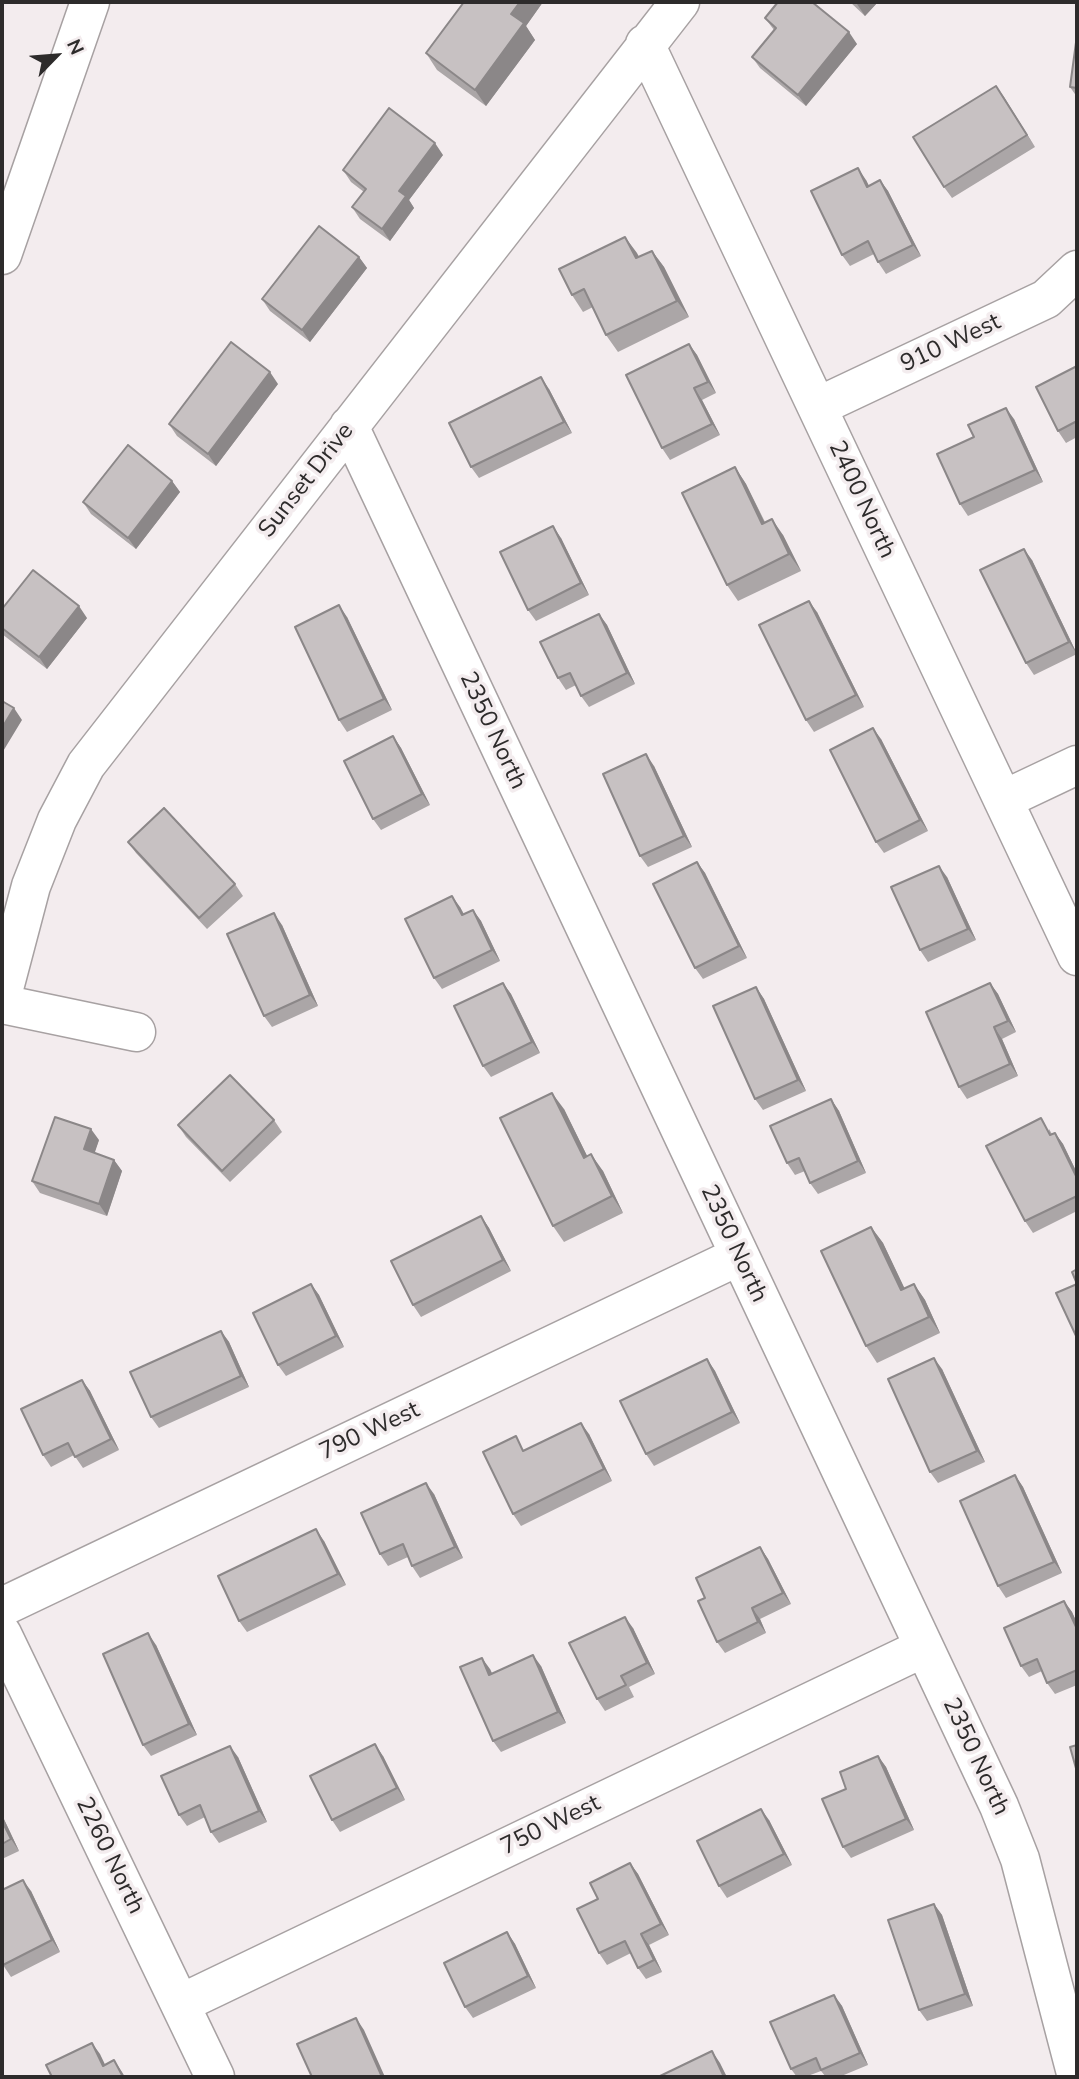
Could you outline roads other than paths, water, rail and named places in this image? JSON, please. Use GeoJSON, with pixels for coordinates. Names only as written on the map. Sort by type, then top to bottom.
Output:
{"type":"FeatureCollection","features":[{"type":"Feature","properties":{"kind":"street"},"geometry":{"type":"LineString","coordinates":[[2,255],[90,2]]}},
{"type":"Feature","properties":{"kind":"street","name":"Sunset Drive"},"geometry":{"type":"LineString","coordinates":[[2,996],[31,886],[57,820],[86,765],[680,2]]}},
{"type":"Feature","properties":{"kind":"street","name":"2400 North"},"geometry":{"type":"LineString","coordinates":[[645,44],[1077,956]]}},
{"type":"Feature","properties":{"kind":"street","name":"910 West"},"geometry":{"type":"LineString","coordinates":[[817,407],[1046,299],[1077,270]]}},
{"type":"Feature","properties":{"kind":"street","name":"2350 North"},"geometry":{"type":"LineString","coordinates":[[349,426],[999,1806],[1020,1859],[1070,2075]]}},
{"type":"Feature","properties":{"kind":"street"},"geometry":{"type":"LineString","coordinates":[[1003,800],[1077,765]]}},
{"type":"Feature","properties":{"kind":"street"},"geometry":{"type":"LineString","coordinates":[[2,1004],[136,1032]]}},
{"type":"Feature","properties":{"kind":"street","name":"790 West"},"geometry":{"type":"LineString","coordinates":[[2,1607],[739,1256]]}},
{"type":"Feature","properties":{"kind":"street","name":"2260 North"},"geometry":{"type":"LineString","coordinates":[[2,1634],[215,2077]]}},
{"type":"Feature","properties":{"kind":"street","name":"750 West"},"geometry":{"type":"LineString","coordinates":[[180,2004],[923,1648]]}}]}
